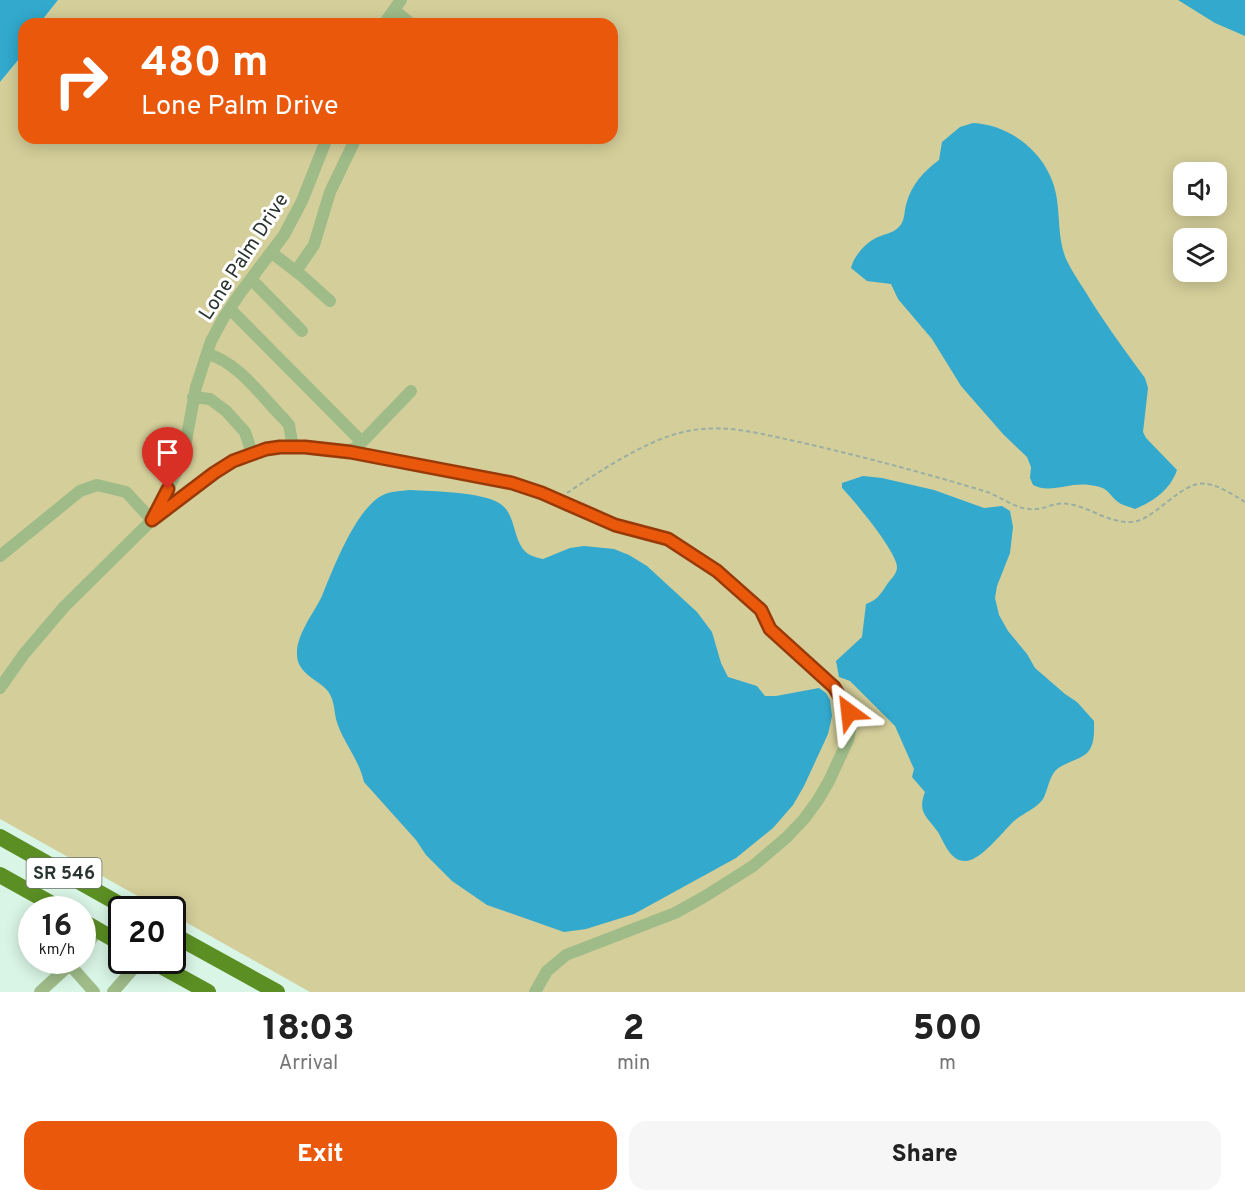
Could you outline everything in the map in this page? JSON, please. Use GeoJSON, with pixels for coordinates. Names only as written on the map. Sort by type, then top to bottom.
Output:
{"type":"FeatureCollection","features":[{"type":"Feature","properties":{"kind":"main road","name":"SR 546"},"geometry":{"type":"LineString","coordinates":[[0,837],[108,897]]}},
{"type":"Feature","properties":{"kind":"main road","name":"SR 546"},"geometry":{"type":"LineString","coordinates":[[0,875],[38,896]]}},
{"type":"Feature","properties":{"kind":"main road"},"geometry":{"type":"LineString","coordinates":[[98,930],[108,936]]}},
{"type":"Feature","properties":{"kind":"main road"},"geometry":{"type":"LineString","coordinates":[[186,942],[277,992]]}},
{"type":"Feature","properties":{"kind":"main road"},"geometry":{"type":"LineString","coordinates":[[175,974],[208,992]]}},
{"type":"Feature","properties":{"kind":"street"},"geometry":{"type":"LineString","coordinates":[[388,18],[397,5],[407,18]]}},
{"type":"Feature","properties":{"kind":"street","name":"Lone Palm Drive"},"geometry":{"type":"LineString","coordinates":[[0,688],[24,654],[64,607],[152,520],[184,452],[193,397],[207,354],[230,309],[284,235],[302,201],[325,144]]}},
{"type":"Feature","properties":{"kind":"street"},"geometry":{"type":"LineString","coordinates":[[296,271],[314,245],[330,192],[353,144]]}},
{"type":"Feature","properties":{"kind":"street"},"geometry":{"type":"LineString","coordinates":[[272,253],[330,301]]}},
{"type":"Feature","properties":{"kind":"street"},"geometry":{"type":"LineString","coordinates":[[251,279],[302,331]]}},
{"type":"Feature","properties":{"kind":"street"},"geometry":{"type":"LineString","coordinates":[[230,309],[362,442]]}},
{"type":"Feature","properties":{"kind":"street"},"geometry":{"type":"LineString","coordinates":[[207,354],[231,365],[284,419],[289,425],[293,447]]}},
{"type":"Feature","properties":{"kind":"street"},"geometry":{"type":"LineString","coordinates":[[350,452],[411,391]]}},
{"type":"Feature","properties":{"kind":"street"},"geometry":{"type":"LineString","coordinates":[[193,397],[210,399],[226,411],[245,432],[252,453]]}},
{"type":"Feature","properties":{"kind":"street"},"geometry":{"type":"LineString","coordinates":[[0,556],[80,491],[97,485],[126,492],[152,520],[233,461],[266,449],[293,447],[350,452],[512,483],[615,525],[668,539],[717,571],[761,610],[770,629],[834,687],[848,708],[849,740],[818,800],[804,819],[772,851],[729,882],[675,913],[566,955],[547,971],[535,992]]}},
{"type":"Feature","properties":{"kind":"street"},"geometry":{"type":"LineString","coordinates":[[40,992],[59,974]]}},
{"type":"Feature","properties":{"kind":"street"},"geometry":{"type":"LineString","coordinates":[[81,974],[94,992]]}},
{"type":"Feature","properties":{"kind":"street"},"geometry":{"type":"LineString","coordinates":[[113,992],[129,974]]}},
{"type":"Feature","properties":{"kind":"path"},"geometry":{"type":"LineString","coordinates":[[558,500],[603,469],[631,454],[685,431],[711,428],[740,429],[860,456],[986,492],[1028,509],[1042,509],[1059,503],[1070,504],[1131,522],[1145,518],[1188,486],[1206,484],[1221,487],[1245,502]]}},
{"type":"Feature","properties":{"kind":"shaded area"},"geometry":{"type":"Polygon","coordinates":[[[58,0],[1245,0],[1245,992],[310,992],[186,922],[186,896],[138,896],[0,819],[0,82],[18,60],[18,144],[618,144],[618,18],[44,18],[58,0]]]}},
{"type":"Feature","properties":{"kind":"water"},"geometry":{"type":"Polygon","coordinates":[[[0,0],[58,0],[44,18],[18,18],[18,60],[0,82],[0,0]]]}},
{"type":"Feature","properties":{"kind":"water"},"geometry":{"type":"Polygon","coordinates":[[[1178,0],[1245,0],[1245,36],[1215,23],[1178,0]]]}},
{"type":"Feature","properties":{"kind":"water"},"geometry":{"type":"Polygon","coordinates":[[[973,123],[988,125],[1016,137],[1028,146],[1048,171],[1054,185],[1060,237],[1066,259],[1099,313],[1145,378],[1148,388],[1143,432],[1177,470],[1170,483],[1160,494],[1135,509],[1121,504],[1105,489],[1096,486],[1046,488],[1033,485],[1030,478],[1031,467],[1027,457],[1003,434],[961,386],[932,339],[898,299],[891,284],[867,281],[851,268],[857,255],[867,244],[901,225],[911,191],[923,174],[939,160],[942,142],[960,127],[973,123]]]}},
{"type":"Feature","properties":{"kind":"water"},"geometry":{"type":"Polygon","coordinates":[[[863,476],[934,490],[984,508],[1002,506],[1010,511],[1013,527],[1010,553],[997,586],[995,598],[999,615],[1035,668],[1077,702],[1094,721],[1093,741],[1088,752],[1056,770],[1043,799],[1014,821],[991,845],[971,860],[955,858],[924,814],[922,805],[925,792],[912,777],[914,769],[895,726],[850,681],[839,677],[836,661],[862,637],[866,604],[880,595],[897,570],[895,560],[882,538],[842,488],[842,483],[863,476]]]}},
{"type":"Feature","properties":{"kind":"water"},"geometry":{"type":"Polygon","coordinates":[[[410,490],[469,494],[499,503],[509,514],[524,550],[535,557],[543,559],[570,548],[584,546],[614,549],[629,555],[647,566],[697,612],[712,632],[721,663],[728,677],[757,686],[765,696],[819,688],[826,693],[830,700],[832,716],[828,734],[793,805],[773,828],[736,858],[634,914],[586,929],[564,932],[487,905],[452,881],[426,855],[416,840],[364,782],[339,727],[331,696],[304,671],[297,656],[304,629],[322,596],[346,540],[364,512],[383,495],[410,490]]]}},
{"type":"Feature","properties":{"kind":"route"},"geometry":{"type":"LineString","coordinates":[[168,489],[152,520],[233,461],[252,453],[280,447],[350,452],[512,483],[542,493],[615,525],[668,539],[717,571],[761,610],[770,629],[834,687],[841,695],[849,712]]}}]}
